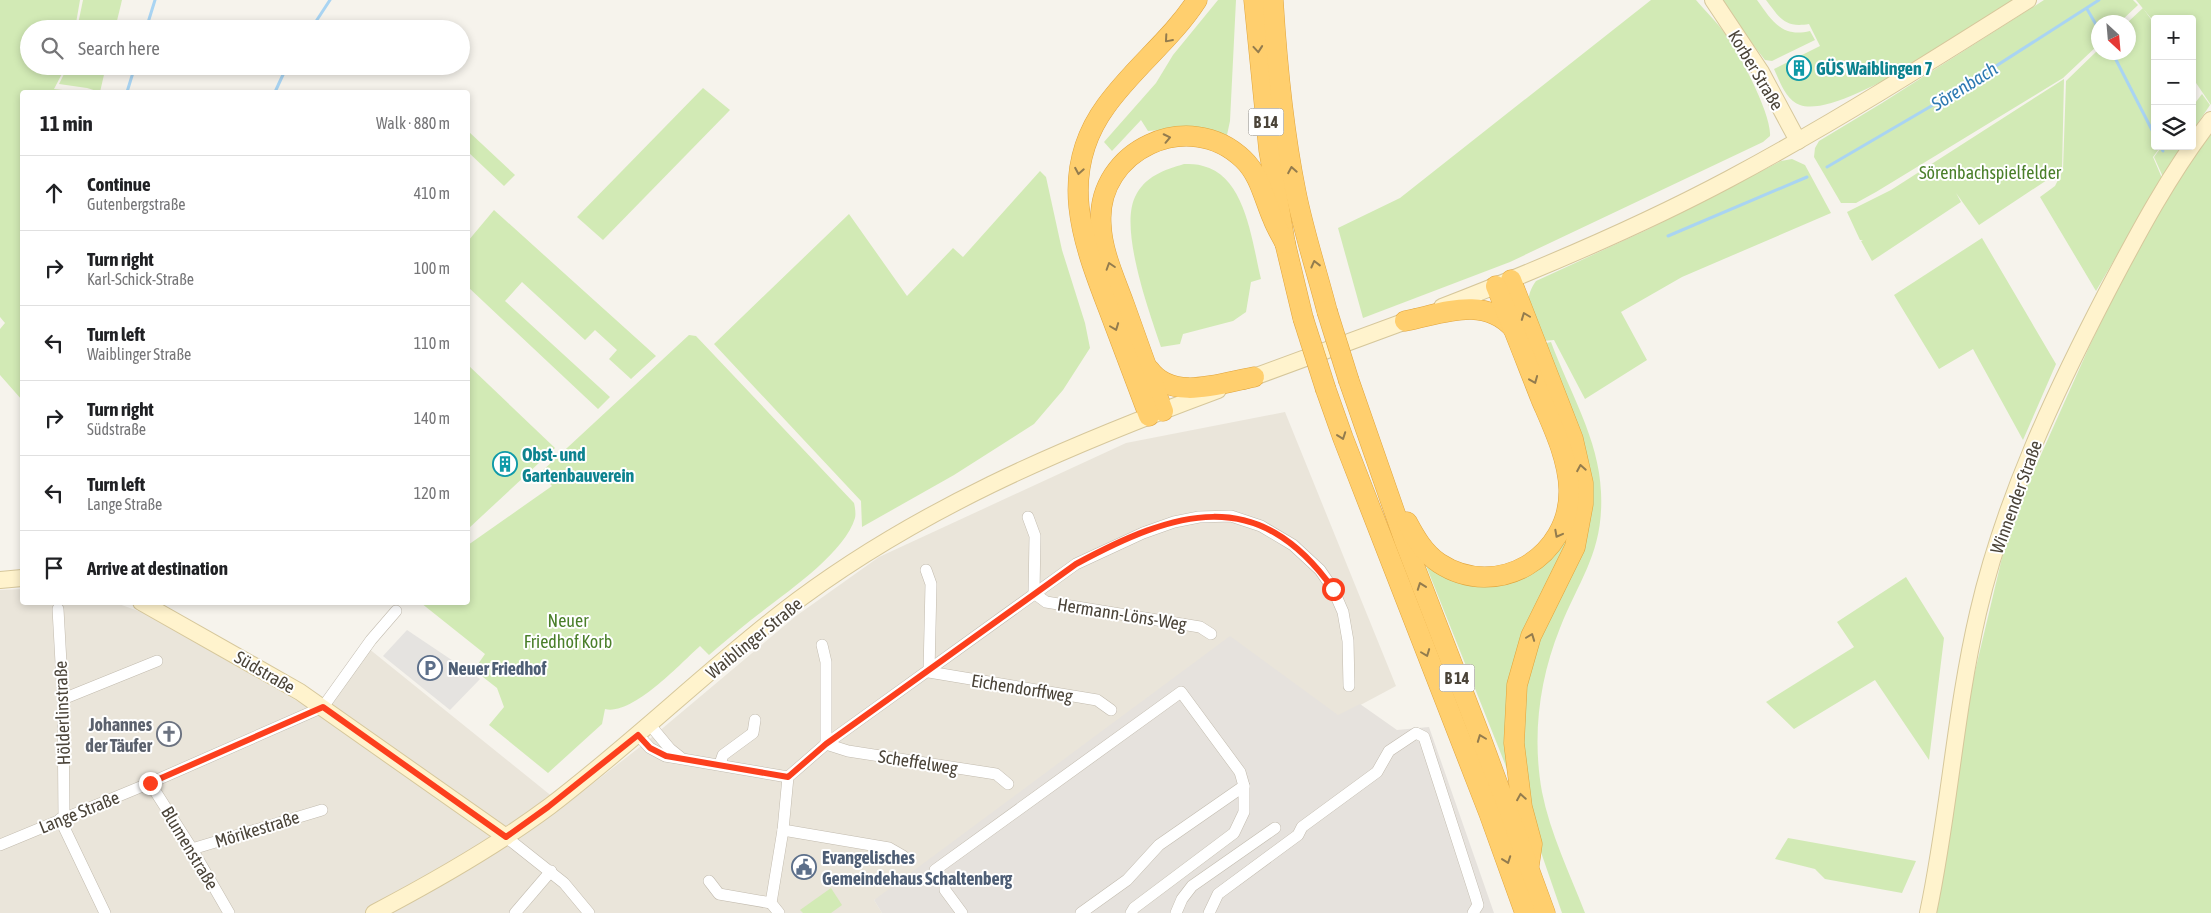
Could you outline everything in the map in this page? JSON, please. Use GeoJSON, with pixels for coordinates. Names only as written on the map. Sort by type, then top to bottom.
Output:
{"type":"FeatureCollection","features":[{"type":"Feature","properties":{"kind":"highway"},"geometry":{"type":"LineString","coordinates":[[1156,414],[1084,238],[1078,209],[1078,179],[1086,145],[1107,105],[1165,43],[1197,0]]}},
{"type":"Feature","properties":{"kind":"highway","name":"B 14"},"geometry":{"type":"LineString","coordinates":[[1254,0],[1269,150],[1285,243],[1303,318],[1343,438],[1489,813],[1525,913]]}},
{"type":"Feature","properties":{"kind":"highway","name":"B 14"},"geometry":{"type":"LineString","coordinates":[[1273,0],[1279,78],[1296,195],[1327,311],[1387,490],[1434,619],[1529,865],[1545,913]]}},
{"type":"Feature","properties":{"kind":"highway"},"geometry":{"type":"LineString","coordinates":[[1156,414],[1146,365],[1110,265],[1100,224],[1101,208],[1111,180],[1133,153],[1162,138],[1179,135],[1197,136],[1230,148],[1244,159],[1254,174],[1285,243]]}},
{"type":"Feature","properties":{"kind":"highway"},"geometry":{"type":"LineString","coordinates":[[1387,490],[1398,503],[1425,550],[1438,562],[1464,575],[1494,578],[1510,574],[1535,562],[1551,546],[1562,529],[1567,515],[1569,487],[1567,470],[1556,435],[1514,329],[1504,283]]}},
{"type":"Feature","properties":{"kind":"highway"},"geometry":{"type":"LineString","coordinates":[[1504,283],[1573,439],[1583,483],[1583,504],[1574,547],[1531,636],[1518,685],[1514,712],[1514,743],[1522,807],[1532,844],[1529,865]]}},
{"type":"Feature","properties":{"kind":"highway"},"geometry":{"type":"LineString","coordinates":[[1405,322],[1478,308],[1494,312],[1514,329]]}},
{"type":"Feature","properties":{"kind":"highway"},"geometry":{"type":"LineString","coordinates":[[1146,365],[1162,382],[1178,388],[1191,388],[1254,377]]}},
{"type":"Feature","properties":{"kind":"street","name":"Korber Straße"},"geometry":{"type":"LineString","coordinates":[[1713,0],[1761,72],[1798,141]]}},
{"type":"Feature","properties":{"kind":"street","name":"Waiblinger Straße"},"geometry":{"type":"LineString","coordinates":[[383,911],[506,837],[548,807],[644,730],[782,612],[894,536],[1024,468],[1156,414],[1405,322],[1504,283],[1648,219],[1798,141],[1890,87],[2028,0]]}},
{"type":"Feature","properties":{"kind":"street","name":"Winnender Straße"},"geometry":{"type":"LineString","coordinates":[[1928,913],[1938,865],[1963,689],[1978,612],[2004,523],[2065,373],[2158,200],[2211,120]]}},
{"type":"Feature","properties":{"kind":"street"},"geometry":{"type":"LineString","coordinates":[[771,903],[783,830],[788,777],[826,744],[929,672],[1076,564],[1101,550],[1174,522],[1214,516],[1231,516],[1250,521],[1293,545],[1320,570],[1333,589],[1343,612],[1348,641],[1349,686]]}},
{"type":"Feature","properties":{"kind":"street"},"geometry":{"type":"LineString","coordinates":[[1028,517],[1035,536],[1034,593]]}},
{"type":"Feature","properties":{"kind":"street"},"geometry":{"type":"LineString","coordinates":[[926,570],[932,584],[929,672]]}},
{"type":"Feature","properties":{"kind":"street"},"geometry":{"type":"LineString","coordinates":[[0,580],[20,578]]}},
{"type":"Feature","properties":{"kind":"street","name":"Hermann-Löns-Weg"},"geometry":{"type":"LineString","coordinates":[[1034,593],[1046,602],[1200,627],[1211,634]]}},
{"type":"Feature","properties":{"kind":"street","name":"Südstraße"},"geometry":{"type":"LineString","coordinates":[[146,605],[323,707],[506,837]]}},
{"type":"Feature","properties":{"kind":"street","name":"Hölderlinstraße"},"geometry":{"type":"LineString","coordinates":[[58,609],[62,699],[62,818],[105,913]]}},
{"type":"Feature","properties":{"kind":"street"},"geometry":{"type":"LineString","coordinates":[[323,707],[371,640],[396,611]]}},
{"type":"Feature","properties":{"kind":"street"},"geometry":{"type":"LineString","coordinates":[[822,645],[826,662],[826,744]]}},
{"type":"Feature","properties":{"kind":"street"},"geometry":{"type":"LineString","coordinates":[[62,699],[157,661]]}},
{"type":"Feature","properties":{"kind":"street","name":"Eichendorffweg"},"geometry":{"type":"LineString","coordinates":[[929,672],[1097,700],[1111,710]]}},
{"type":"Feature","properties":{"kind":"street"},"geometry":{"type":"LineString","coordinates":[[962,913],[944,890],[945,884],[935,870],[1181,692],[1240,772],[1244,786],[1244,812],[1234,833],[1131,911]]}},
{"type":"Feature","properties":{"kind":"street","name":"Lange Straße"},"geometry":{"type":"LineString","coordinates":[[0,845],[150,783],[323,707]]}},
{"type":"Feature","properties":{"kind":"street"},"geometry":{"type":"LineString","coordinates":[[720,764],[723,755],[753,733],[755,720]]}},
{"type":"Feature","properties":{"kind":"street"},"geometry":{"type":"LineString","coordinates":[[644,730],[657,753],[788,777]]}},
{"type":"Feature","properties":{"kind":"street"},"geometry":{"type":"LineString","coordinates":[[1209,913],[1218,894],[1298,835],[1302,827],[1377,772],[1390,751],[1416,733],[1424,736],[1475,895],[1478,905],[1473,913]]}},
{"type":"Feature","properties":{"kind":"street","name":"Scheffelweg"},"geometry":{"type":"LineString","coordinates":[[826,744],[848,751],[996,774],[1008,784]]}},
{"type":"Feature","properties":{"kind":"street","name":"Blumenstraße"},"geometry":{"type":"LineString","coordinates":[[150,783],[192,848],[229,913]]}},
{"type":"Feature","properties":{"kind":"street"},"geometry":{"type":"LineString","coordinates":[[1081,913],[1127,880],[1160,845],[1244,786]]}},
{"type":"Feature","properties":{"kind":"street","name":"Mörikestraße"},"geometry":{"type":"LineString","coordinates":[[192,848],[322,810]]}},
{"type":"Feature","properties":{"kind":"street"},"geometry":{"type":"LineString","coordinates":[[1176,913],[1182,899],[1192,886],[1276,828]]}},
{"type":"Feature","properties":{"kind":"street"},"geometry":{"type":"LineString","coordinates":[[783,830],[889,848],[903,856]]}},
{"type":"Feature","properties":{"kind":"street"},"geometry":{"type":"LineString","coordinates":[[506,837],[551,871],[564,883],[589,913]]}},
{"type":"Feature","properties":{"kind":"street"},"geometry":{"type":"LineString","coordinates":[[515,913],[551,871]]}},
{"type":"Feature","properties":{"kind":"street"},"geometry":{"type":"LineString","coordinates":[[709,881],[719,894],[771,903],[779,913]]}},
{"type":"Feature","properties":{"kind":"shaded area"},"geometry":{"type":"Polygon","coordinates":[[[1285,412],[1396,686],[1338,717],[874,900],[882,913],[0,913],[0,590],[20,589],[20,605],[122,605],[144,613],[320,714],[368,648],[564,806],[645,743],[796,616],[879,557],[1126,443],[1285,412]]]}},
{"type":"Feature","properties":{"kind":"shaded area","name":"Neuer Friedhof"},"geometry":{"type":"Polygon","coordinates":[[[407,630],[480,679],[450,710],[383,656],[407,630]]]}},
{"type":"Feature","properties":{"kind":"shaded area"},"geometry":{"type":"Polygon","coordinates":[[[1230,636],[1338,715],[1360,704],[1397,730],[1429,727],[1494,913],[882,913],[874,900],[1230,636]]]}},
{"type":"Feature","properties":{"kind":"green space"},"geometry":{"type":"Polygon","coordinates":[[[0,0],[80,0],[77,20],[20,20],[20,75],[61,75],[54,89],[63,90],[20,90],[20,398],[0,375],[0,329],[5,323],[0,317],[0,0]]]}},
{"type":"Feature","properties":{"kind":"green space"},"geometry":{"type":"Polygon","coordinates":[[[83,0],[122,0],[117,20],[79,20],[83,0]]]}},
{"type":"Feature","properties":{"kind":"green space"},"geometry":{"type":"Polygon","coordinates":[[[1218,0],[1236,0],[1230,121],[1227,135],[1195,127],[1148,131],[1141,120],[1112,151],[1104,142],[1156,83],[1173,55],[1218,0]]]}},
{"type":"Feature","properties":{"kind":"green space"},"geometry":{"type":"Polygon","coordinates":[[[1651,0],[1696,0],[1718,24],[1745,67],[1760,98],[1766,113],[1770,136],[1763,142],[1510,262],[1363,318],[1338,228],[1400,198],[1651,0]]]}},
{"type":"Feature","properties":{"kind":"green space"},"geometry":{"type":"Polygon","coordinates":[[[1718,0],[1757,0],[1779,26],[1792,32],[1810,31],[1815,40],[1772,61],[1765,60],[1718,0]]]}},
{"type":"Feature","properties":{"kind":"green space"},"geometry":{"type":"Polygon","coordinates":[[[1766,0],[2016,0],[1941,48],[1876,85],[1819,106],[1795,103],[1784,90],[1774,69],[1820,46],[1809,24],[1788,23],[1779,17],[1766,0]]]}},
{"type":"Feature","properties":{"kind":"green space"},"geometry":{"type":"Polygon","coordinates":[[[2044,0],[2133,0],[2138,5],[2127,15],[2091,15],[2091,52],[2063,78],[1876,192],[1856,203],[1841,203],[1814,157],[1815,148],[1819,141],[2044,0]]]}},
{"type":"Feature","properties":{"kind":"green space"},"geometry":{"type":"Polygon","coordinates":[[[2136,0],[2211,0],[2211,105],[2196,83],[2196,15],[2151,15],[2151,18],[2136,0]]]}},
{"type":"Feature","properties":{"kind":"green space"},"geometry":{"type":"Polygon","coordinates":[[[2143,8],[2151,19],[2151,150],[2158,150],[2153,157],[2162,178],[2096,291],[2040,197],[2055,186],[2063,170],[2066,81],[2091,57],[2091,60],[2136,60],[2136,15],[2143,8]]]}},
{"type":"Feature","properties":{"kind":"green space"},"geometry":{"type":"Polygon","coordinates":[[[64,75],[104,75],[100,90],[59,84],[64,75]]]}},
{"type":"Feature","properties":{"kind":"green space","name":"Sörenbachspielfelder"},"geometry":{"type":"Polygon","coordinates":[[[2064,79],[2062,170],[1979,225],[1956,193],[1961,202],[1872,261],[1861,241],[1863,240],[1860,240],[1847,212],[1891,190],[2064,79]]]}},
{"type":"Feature","properties":{"kind":"green space"},"geometry":{"type":"Polygon","coordinates":[[[703,88],[730,110],[603,240],[577,217],[703,88]]]}},
{"type":"Feature","properties":{"kind":"green space"},"geometry":{"type":"Polygon","coordinates":[[[2202,94],[2210,105],[2196,126],[2196,105],[2196,102],[2202,94]]]}},
{"type":"Feature","properties":{"kind":"green space"},"geometry":{"type":"Polygon","coordinates":[[[2211,129],[2211,913],[1933,913],[1968,701],[2010,524],[2090,345],[2150,223],[2211,129]]]}},
{"type":"Feature","properties":{"kind":"green space"},"geometry":{"type":"Polygon","coordinates":[[[470,133],[515,175],[504,186],[470,154],[470,133]]]}},
{"type":"Feature","properties":{"kind":"green space"},"geometry":{"type":"Polygon","coordinates":[[[2159,150],[2180,150],[2163,177],[2154,157],[2159,150]]]}},
{"type":"Feature","properties":{"kind":"green space"},"geometry":{"type":"Polygon","coordinates":[[[1792,159],[1805,165],[1831,213],[1682,277],[1621,312],[1647,360],[1585,399],[1554,340],[1543,341],[1532,318],[1529,297],[1536,281],[1649,229],[1781,161],[1792,159]]]}},
{"type":"Feature","properties":{"kind":"green space"},"geometry":{"type":"Polygon","coordinates":[[[1184,164],[1203,166],[1217,172],[1229,183],[1245,213],[1261,279],[1251,282],[1246,312],[1233,321],[1183,334],[1180,344],[1161,347],[1144,294],[1133,250],[1131,212],[1135,197],[1144,184],[1162,172],[1184,164]]]}},
{"type":"Feature","properties":{"kind":"green space"},"geometry":{"type":"Polygon","coordinates":[[[1040,171],[1046,177],[1062,250],[1085,323],[1090,348],[1063,390],[1034,424],[954,475],[862,527],[861,501],[714,344],[849,214],[907,296],[953,248],[963,257],[1040,171]]]}},
{"type":"Feature","properties":{"kind":"green space"},"geometry":{"type":"Polygon","coordinates":[[[494,210],[656,356],[631,379],[609,359],[617,350],[595,330],[585,340],[522,282],[505,301],[610,397],[598,409],[470,289],[470,239],[494,210]]]}},
{"type":"Feature","properties":{"kind":"green space"},"geometry":{"type":"Polygon","coordinates":[[[1982,238],[2056,364],[2023,440],[1973,349],[1939,369],[1894,295],[1982,238]]]}},
{"type":"Feature","properties":{"kind":"green space"},"geometry":{"type":"Polygon","coordinates":[[[1511,299],[1570,444],[1578,473],[1579,487],[1579,502],[1571,540],[1556,576],[1530,628],[1514,680],[1511,714],[1513,784],[1423,558],[1447,572],[1471,580],[1497,582],[1510,579],[1523,575],[1543,562],[1560,543],[1571,521],[1575,497],[1573,474],[1563,441],[1508,300],[1511,299]]]}},
{"type":"Feature","properties":{"kind":"green space","name":"Neuer Friedhof Korb"},"geometry":{"type":"Polygon","coordinates":[[[689,335],[696,336],[854,503],[855,518],[849,532],[838,546],[810,574],[709,655],[700,646],[642,697],[616,709],[605,709],[602,724],[548,773],[489,725],[504,707],[497,688],[474,670],[485,654],[424,605],[470,605],[470,544],[552,486],[540,473],[689,335]]]}},
{"type":"Feature","properties":{"kind":"green space"},"geometry":{"type":"Polygon","coordinates":[[[1551,342],[1589,434],[1599,472],[1601,492],[1601,513],[1595,548],[1553,648],[1542,688],[1538,730],[1539,771],[1542,792],[1555,838],[1585,913],[1562,913],[1534,832],[1524,778],[1522,699],[1537,641],[1575,566],[1542,344],[1551,342]]]}},
{"type":"Feature","properties":{"kind":"green space"},"geometry":{"type":"Polygon","coordinates":[[[470,367],[555,448],[470,527],[470,367]]]}},
{"type":"Feature","properties":{"kind":"green space"},"geometry":{"type":"Polygon","coordinates":[[[1906,577],[1944,638],[1929,760],[1875,680],[1794,729],[1766,702],[1854,647],[1837,622],[1906,577]]]}},
{"type":"Feature","properties":{"kind":"green space"},"geometry":{"type":"Polygon","coordinates":[[[1788,838],[1916,861],[1902,893],[1825,879],[1815,869],[1775,859],[1788,838]]]}},
{"type":"Feature","properties":{"kind":"green space"},"geometry":{"type":"Polygon","coordinates":[[[831,888],[842,905],[831,913],[803,913],[800,910],[831,888]]]}},
{"type":"Feature","properties":{"kind":"waterway"},"geometry":{"type":"LineString","coordinates":[[149,20],[155,0]]}},
{"type":"Feature","properties":{"kind":"waterway"},"geometry":{"type":"LineString","coordinates":[[317,20],[330,0]]}},
{"type":"Feature","properties":{"kind":"waterway","name":"Sörenbach"},"geometry":{"type":"LineString","coordinates":[[1827,167],[1957,91],[2099,0]]}},
{"type":"Feature","properties":{"kind":"waterway"},"geometry":{"type":"LineString","coordinates":[[2087,9],[2091,16]]}},
{"type":"Feature","properties":{"kind":"waterway"},"geometry":{"type":"LineString","coordinates":[[2116,60],[2151,128]]}},
{"type":"Feature","properties":{"kind":"waterway"},"geometry":{"type":"LineString","coordinates":[[128,90],[132,75]]}},
{"type":"Feature","properties":{"kind":"waterway"},"geometry":{"type":"LineString","coordinates":[[276,90],[283,75]]}},
{"type":"Feature","properties":{"kind":"waterway","name":"Sörenbach"},"geometry":{"type":"LineString","coordinates":[[1668,236],[1807,177]]}},
{"type":"Feature","properties":{"kind":"place","name":"GÜS Waiblingen 7"},"geometry":{"type":"Point","coordinates":[1799,68]}},
{"type":"Feature","properties":{"kind":"place","name":"Obst- und Gartenbauverein"},"geometry":{"type":"Point","coordinates":[505,464]}},
{"type":"Feature","properties":{"kind":"place","name":"Neuer Friedhof"},"geometry":{"type":"Point","coordinates":[430,668]}},
{"type":"Feature","properties":{"kind":"place","name":"Johannes der Täufer"},"geometry":{"type":"Point","coordinates":[169,734]}},
{"type":"Feature","properties":{"kind":"place","name":"Evangelisches Gemeindehaus Schaltenberg"},"geometry":{"type":"Point","coordinates":[804,867]}},
{"type":"Feature","properties":{"kind":"route"},"geometry":{"type":"LineString","coordinates":[[150,783],[323,707],[506,837],[548,807],[638,735],[650,748],[666,756],[788,777],[826,744],[929,672],[1076,564],[1119,542],[1174,522],[1214,516],[1231,516],[1250,521],[1293,545],[1320,570],[1333,589]]}}]}
